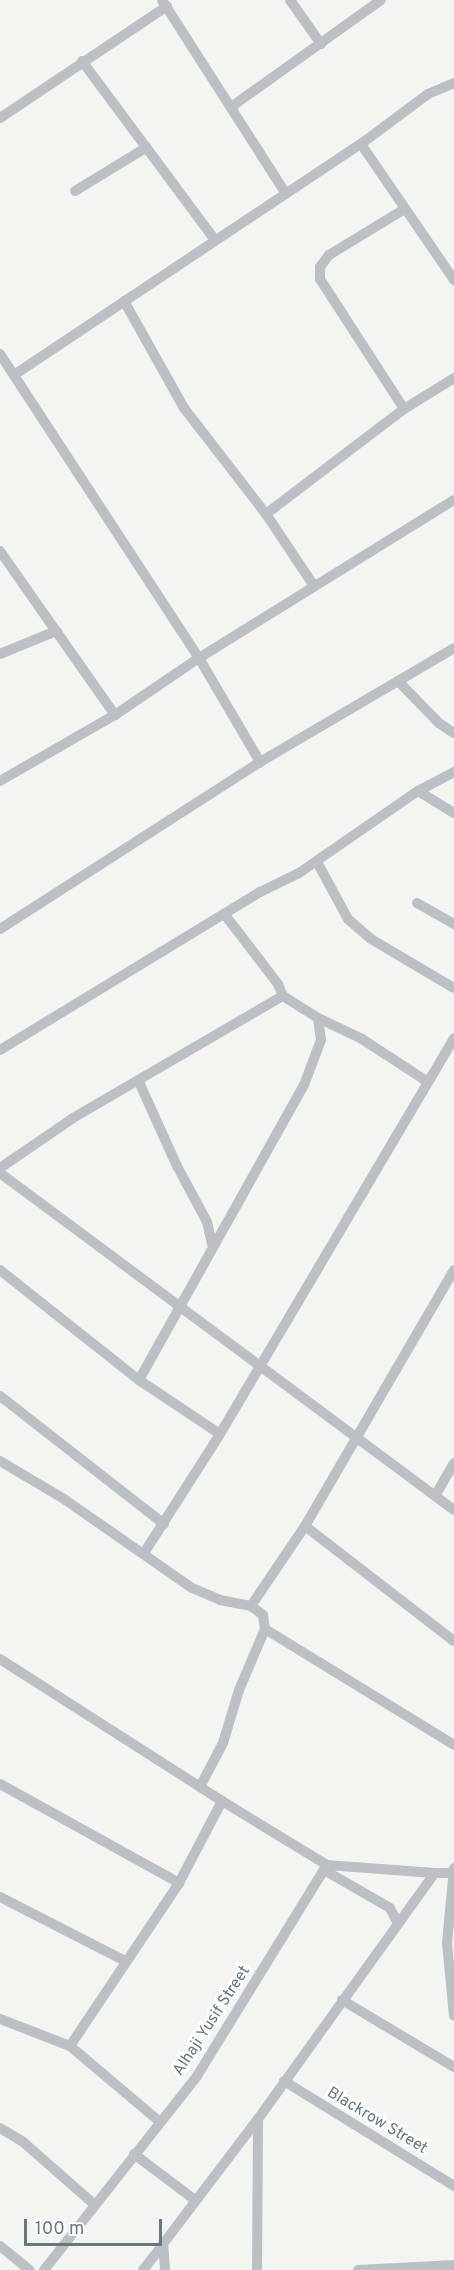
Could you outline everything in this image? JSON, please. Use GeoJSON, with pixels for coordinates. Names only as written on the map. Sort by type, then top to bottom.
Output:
{"type":"FeatureCollection","features":[{"type":"Feature","properties":{"kind":"street"},"geometry":{"type":"LineString","coordinates":[[291,0],[321,44]]}},
{"type":"Feature","properties":{"kind":"street"},"geometry":{"type":"LineString","coordinates":[[231,107],[381,0]]}},
{"type":"Feature","properties":{"kind":"street"},"geometry":{"type":"LineString","coordinates":[[0,117],[165,3],[286,194]]}},
{"type":"Feature","properties":{"kind":"street"},"geometry":{"type":"LineString","coordinates":[[82,61],[215,240]]}},
{"type":"Feature","properties":{"kind":"street"},"geometry":{"type":"LineString","coordinates":[[14,375],[361,144],[428,94],[454,83]]}},
{"type":"Feature","properties":{"kind":"street"},"geometry":{"type":"LineString","coordinates":[[361,144],[403,210],[454,280]]}},
{"type":"Feature","properties":{"kind":"street"},"geometry":{"type":"LineString","coordinates":[[75,191],[147,147]]}},
{"type":"Feature","properties":{"kind":"street"},"geometry":{"type":"LineString","coordinates":[[403,210],[329,255],[320,267],[320,279],[404,409]]}},
{"type":"Feature","properties":{"kind":"street"},"geometry":{"type":"LineString","coordinates":[[124,301],[184,408],[266,514],[314,586]]}},
{"type":"Feature","properties":{"kind":"street"},"geometry":{"type":"LineString","coordinates":[[0,354],[199,658],[260,762]]}},
{"type":"Feature","properties":{"kind":"street"},"geometry":{"type":"LineString","coordinates":[[266,514],[404,409],[454,378]]}},
{"type":"Feature","properties":{"kind":"street"},"geometry":{"type":"LineString","coordinates":[[0,781],[115,715],[199,658],[454,500]]}},
{"type":"Feature","properties":{"kind":"street"},"geometry":{"type":"LineString","coordinates":[[0,551],[115,715]]}},
{"type":"Feature","properties":{"kind":"street"},"geometry":{"type":"LineString","coordinates":[[0,654],[56,631]]}},
{"type":"Feature","properties":{"kind":"street"},"geometry":{"type":"LineString","coordinates":[[0,929],[260,762],[454,648]]}},
{"type":"Feature","properties":{"kind":"street"},"geometry":{"type":"LineString","coordinates":[[398,681],[439,723],[454,733]]}},
{"type":"Feature","properties":{"kind":"street"},"geometry":{"type":"LineString","coordinates":[[0,1050],[317,862],[418,791],[454,772]]}},
{"type":"Feature","properties":{"kind":"street"},"geometry":{"type":"LineString","coordinates":[[418,791],[454,813]]}},
{"type":"Feature","properties":{"kind":"street"},"geometry":{"type":"LineString","coordinates":[[317,862],[348,919],[371,939],[454,988]]}},
{"type":"Feature","properties":{"kind":"street"},"geometry":{"type":"LineString","coordinates":[[417,903],[454,924]]}},
{"type":"Feature","properties":{"kind":"street"},"geometry":{"type":"LineString","coordinates":[[225,915],[278,984],[283,996],[318,1018],[362,1038],[428,1082]]}},
{"type":"Feature","properties":{"kind":"street"},"geometry":{"type":"LineString","coordinates":[[0,1168],[55,1129],[140,1082],[283,996]]}},
{"type":"Feature","properties":{"kind":"street"},"geometry":{"type":"LineString","coordinates":[[139,1380],[212,1244],[304,1085],[321,1040],[318,1018]]}},
{"type":"Feature","properties":{"kind":"street"},"geometry":{"type":"LineString","coordinates":[[144,1553],[220,1434],[454,1038]]}},
{"type":"Feature","properties":{"kind":"street"},"geometry":{"type":"LineString","coordinates":[[140,1082],[177,1167],[207,1222],[212,1244]]}},
{"type":"Feature","properties":{"kind":"street"},"geometry":{"type":"LineString","coordinates":[[0,1173],[261,1364],[454,1510]]}},
{"type":"Feature","properties":{"kind":"street"},"geometry":{"type":"LineString","coordinates":[[0,1270],[139,1380],[220,1434]]}},
{"type":"Feature","properties":{"kind":"street"},"geometry":{"type":"LineString","coordinates":[[251,1606],[305,1526],[454,1270]]}},
{"type":"Feature","properties":{"kind":"street"},"geometry":{"type":"LineString","coordinates":[[0,1396],[164,1524]]}},
{"type":"Feature","properties":{"kind":"street"},"geometry":{"type":"LineString","coordinates":[[0,1461],[205,1595],[251,1606],[263,1615],[265,1629],[239,1690],[223,1743],[200,1787]]}},
{"type":"Feature","properties":{"kind":"street"},"geometry":{"type":"LineString","coordinates":[[435,1496],[454,1462]]}},
{"type":"Feature","properties":{"kind":"street"},"geometry":{"type":"LineString","coordinates":[[305,1526],[454,1641]]}},
{"type":"Feature","properties":{"kind":"street"},"geometry":{"type":"LineString","coordinates":[[265,1629],[454,1744]]}},
{"type":"Feature","properties":{"kind":"street"},"geometry":{"type":"LineString","coordinates":[[0,1659],[390,1908],[398,1924]]}},
{"type":"Feature","properties":{"kind":"street"},"geometry":{"type":"LineString","coordinates":[[0,1784],[179,1883]]}},
{"type":"Feature","properties":{"kind":"street"},"geometry":{"type":"LineString","coordinates":[[70,2046],[125,1960],[179,1883],[222,1801]]}},
{"type":"Feature","properties":{"kind":"street"},"geometry":{"type":"LineString","coordinates":[[326,1868],[435,1873],[453,1871],[451,1945],[454,2016]]}},
{"type":"Feature","properties":{"kind":"street","name":"Alhaji Yusif Street"},"geometry":{"type":"LineString","coordinates":[[44,2270],[203,2066],[326,1868]]}},
{"type":"Feature","properties":{"kind":"street"},"geometry":{"type":"LineString","coordinates":[[143,2270],[258,2119],[435,1873]]}},
{"type":"Feature","properties":{"kind":"street"},"geometry":{"type":"LineString","coordinates":[[0,1897],[125,1960]]}},
{"type":"Feature","properties":{"kind":"street"},"geometry":{"type":"LineString","coordinates":[[342,2000],[454,2067]]}},
{"type":"Feature","properties":{"kind":"street"},"geometry":{"type":"LineString","coordinates":[[0,2019],[70,2046],[160,2122]]}},
{"type":"Feature","properties":{"kind":"street","name":"Blackrow Street"},"geometry":{"type":"LineString","coordinates":[[284,2081],[454,2186]]}},
{"type":"Feature","properties":{"kind":"street"},"geometry":{"type":"LineString","coordinates":[[257,2270],[258,2119]]}},
{"type":"Feature","properties":{"kind":"street"},"geometry":{"type":"LineString","coordinates":[[0,2128],[22,2141],[95,2205]]}},
{"type":"Feature","properties":{"kind":"street"},"geometry":{"type":"LineString","coordinates":[[134,2154],[195,2200]]}},
{"type":"Feature","properties":{"kind":"street"},"geometry":{"type":"LineString","coordinates":[[163,2244],[165,2270]]}},
{"type":"Feature","properties":{"kind":"street"},"geometry":{"type":"LineString","coordinates":[[0,2247],[30,2270]]}},
{"type":"Feature","properties":{"kind":"street"},"geometry":{"type":"LineString","coordinates":[[358,2270],[454,2265]]}}]}
